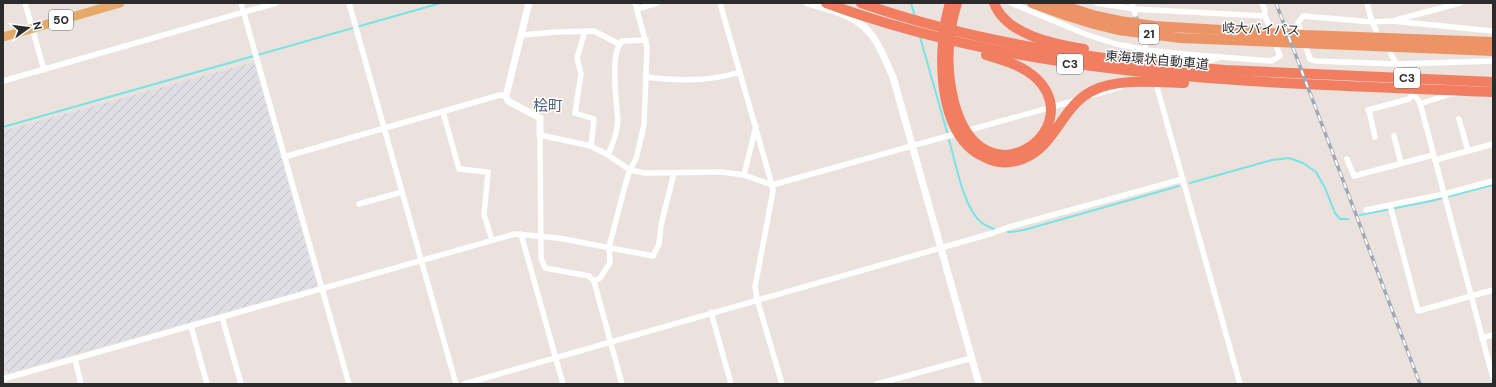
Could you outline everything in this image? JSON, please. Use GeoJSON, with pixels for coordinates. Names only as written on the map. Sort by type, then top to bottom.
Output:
{"type":"FeatureCollection","features":[{"type":"Feature","properties":{"kind":"highway","name":"東海環状自動車道"},"geometry":{"type":"LineString","coordinates":[[861,3],[932,25],[1038,48],[1140,62],[1182,67],[1266,72],[1493,82]]}},
{"type":"Feature","properties":{"kind":"highway"},"geometry":{"type":"LineString","coordinates":[[950,3],[944,24],[942,48],[942,80],[948,108],[956,130],[968,146],[980,156],[997,162],[1016,162],[1034,154],[1048,142],[1075,103],[1093,90],[1113,84],[1146,82],[1322,85]]}},
{"type":"Feature","properties":{"kind":"highway"},"geometry":{"type":"LineString","coordinates":[[830,5],[867,20],[914,35],[944,43],[951,45],[974,51],[1000,59],[1014,64],[1031,74],[1042,85],[1046,93],[1050,110],[1047,128],[1037,142],[1025,150],[1010,155],[996,154],[988,151],[973,140],[961,122],[952,95],[949,65],[949,50],[950,44],[950,37],[957,3]]}},
{"type":"Feature","properties":{"kind":"highway"},"geometry":{"type":"LineString","coordinates":[[994,3],[1000,15],[1015,28],[1025,34],[1054,42],[1114,54],[1266,72]]}},
{"type":"Feature","properties":{"kind":"highway","name":"岐大バイパス"},"geometry":{"type":"LineString","coordinates":[[1032,3],[1068,16],[1118,30],[1180,38],[1493,42]]}},
{"type":"Feature","properties":{"kind":"highway","name":"岐大バイパス"},"geometry":{"type":"LineString","coordinates":[[1055,3],[1096,16],[1126,22],[1268,38]]}},
{"type":"Feature","properties":{"kind":"highway","name":"東海環状自動車道"},"geometry":{"type":"LineString","coordinates":[[830,5],[882,22],[1014,55],[1149,74],[1242,81],[1493,92]]}},
{"type":"Feature","properties":{"kind":"highway","name":"岐大バイパス"},"geometry":{"type":"LineString","coordinates":[[1306,39],[1493,51]]}},
{"type":"Feature","properties":{"kind":"main road","name":"50"},"geometry":{"type":"LineString","coordinates":[[3,37],[120,3]]}},
{"type":"Feature","properties":{"kind":"street"},"geometry":{"type":"LineString","coordinates":[[25,3],[44,70]]}},
{"type":"Feature","properties":{"kind":"street"},"geometry":{"type":"LineString","coordinates":[[241,3],[349,384]]}},
{"type":"Feature","properties":{"kind":"street"},"geometry":{"type":"LineString","coordinates":[[3,81],[276,3]]}},
{"type":"Feature","properties":{"kind":"street"},"geometry":{"type":"LineString","coordinates":[[349,3],[456,384]]}},
{"type":"Feature","properties":{"kind":"street"},"geometry":{"type":"LineString","coordinates":[[529,3],[506,96],[508,101],[540,118],[541,258],[545,268],[589,276],[594,281],[622,384]]}},
{"type":"Feature","properties":{"kind":"street"},"geometry":{"type":"LineString","coordinates":[[594,281],[600,278],[610,263],[609,247],[630,170],[636,159],[644,125],[647,48],[636,6],[657,3]]}},
{"type":"Feature","properties":{"kind":"street"},"geometry":{"type":"LineString","coordinates":[[720,3],[756,126],[773,191],[755,287],[757,299],[782,384]]}},
{"type":"Feature","properties":{"kind":"street"},"geometry":{"type":"LineString","coordinates":[[806,3],[845,15],[859,23],[871,34],[880,47],[893,77],[979,384]]}},
{"type":"Feature","properties":{"kind":"street"},"geometry":{"type":"LineString","coordinates":[[1011,3],[1085,34],[1116,44],[1218,58],[1272,61],[1280,56],[1264,16],[1265,11],[1262,3]]}},
{"type":"Feature","properties":{"kind":"street"},"geometry":{"type":"LineString","coordinates":[[1097,3],[1135,12],[1264,16]]}},
{"type":"Feature","properties":{"kind":"street"},"geometry":{"type":"LineString","coordinates":[[1132,3],[1135,12]]}},
{"type":"Feature","properties":{"kind":"street"},"geometry":{"type":"LineString","coordinates":[[1367,3],[1372,22],[1376,30]]}},
{"type":"Feature","properties":{"kind":"street"},"geometry":{"type":"LineString","coordinates":[[1392,21],[1444,5],[1460,3]]}},
{"type":"Feature","properties":{"kind":"street"},"geometry":{"type":"LineString","coordinates":[[1493,31],[1392,21],[1372,22],[1303,16],[1298,23],[1310,59],[1315,61],[1397,64],[1493,61]]}},
{"type":"Feature","properties":{"kind":"street"},"geometry":{"type":"LineString","coordinates":[[585,31],[577,58],[581,74],[575,113],[594,119],[591,146]]}},
{"type":"Feature","properties":{"kind":"street"},"geometry":{"type":"LineString","coordinates":[[522,35],[594,31],[619,44]]}},
{"type":"Feature","properties":{"kind":"street"},"geometry":{"type":"LineString","coordinates":[[608,155],[614,140],[618,118],[615,59],[619,44],[622,41],[646,40]]}},
{"type":"Feature","properties":{"kind":"street"},"geometry":{"type":"LineString","coordinates":[[1145,47],[1240,384]]}},
{"type":"Feature","properties":{"kind":"street"},"geometry":{"type":"LineString","coordinates":[[1392,54],[1413,94],[1420,104],[1493,378]]}},
{"type":"Feature","properties":{"kind":"street"},"geometry":{"type":"LineString","coordinates":[[540,135],[591,146],[608,155],[630,170],[645,173],[722,172],[744,175],[772,185],[1154,78],[1218,58]]}},
{"type":"Feature","properties":{"kind":"street"},"geometry":{"type":"LineString","coordinates":[[646,77],[671,80],[695,80],[728,76],[740,72]]}},
{"type":"Feature","properties":{"kind":"street"},"geometry":{"type":"LineString","coordinates":[[1375,137],[1368,110],[1409,99],[1413,94]]}},
{"type":"Feature","properties":{"kind":"street"},"geometry":{"type":"LineString","coordinates":[[1420,104],[1450,94],[1493,96]]}},
{"type":"Feature","properties":{"kind":"street"},"geometry":{"type":"LineString","coordinates":[[284,157],[500,95],[506,96]]}},
{"type":"Feature","properties":{"kind":"street"},"geometry":{"type":"LineString","coordinates":[[443,112],[459,169],[488,172],[484,215],[492,240]]}},
{"type":"Feature","properties":{"kind":"street"},"geometry":{"type":"LineString","coordinates":[[1459,119],[1468,151]]}},
{"type":"Feature","properties":{"kind":"street"},"geometry":{"type":"LineString","coordinates":[[744,175],[756,126]]}},
{"type":"Feature","properties":{"kind":"street"},"geometry":{"type":"LineString","coordinates":[[1394,136],[1401,163]]}},
{"type":"Feature","properties":{"kind":"street"},"geometry":{"type":"LineString","coordinates":[[1347,159],[1354,176],[1401,163],[1468,151],[1493,144]]}},
{"type":"Feature","properties":{"kind":"street"},"geometry":{"type":"LineString","coordinates":[[3,379],[515,234],[540,236],[609,247],[653,256],[659,244],[661,225],[674,173]]}},
{"type":"Feature","properties":{"kind":"street"},"geometry":{"type":"LineString","coordinates":[[464,384],[711,312],[1183,179]]}},
{"type":"Feature","properties":{"kind":"street"},"geometry":{"type":"LineString","coordinates":[[1366,210],[1444,194],[1493,181]]}},
{"type":"Feature","properties":{"kind":"street"},"geometry":{"type":"LineString","coordinates":[[359,204],[402,192]]}},
{"type":"Feature","properties":{"kind":"street"},"geometry":{"type":"LineString","coordinates":[[1390,205],[1418,311],[1493,290]]}},
{"type":"Feature","properties":{"kind":"street"},"geometry":{"type":"LineString","coordinates":[[521,234],[563,384]]}},
{"type":"Feature","properties":{"kind":"street"},"geometry":{"type":"LineString","coordinates":[[711,312],[731,384]]}},
{"type":"Feature","properties":{"kind":"street"},"geometry":{"type":"LineString","coordinates":[[222,317],[241,384]]}},
{"type":"Feature","properties":{"kind":"street"},"geometry":{"type":"LineString","coordinates":[[190,326],[206,384]]}},
{"type":"Feature","properties":{"kind":"street"},"geometry":{"type":"LineString","coordinates":[[1482,338],[1493,335]]}},
{"type":"Feature","properties":{"kind":"street"},"geometry":{"type":"LineString","coordinates":[[877,384],[972,358]]}},
{"type":"Feature","properties":{"kind":"street"},"geometry":{"type":"LineString","coordinates":[[75,359],[81,384]]}},
{"type":"Feature","properties":{"kind":"shaded area"},"geometry":{"type":"Polygon","coordinates":[[[254,62],[317,284],[315,287],[9,373],[3,369],[3,131],[254,62]]]}},
{"type":"Feature","properties":{"kind":"waterway"},"geometry":{"type":"LineString","coordinates":[[3,127],[441,3]]}},
{"type":"Feature","properties":{"kind":"waterway"},"geometry":{"type":"LineString","coordinates":[[911,3],[915,17]]}},
{"type":"Feature","properties":{"kind":"waterway"},"geometry":{"type":"LineString","coordinates":[[920,37],[947,132]]}},
{"type":"Feature","properties":{"kind":"waterway"},"geometry":{"type":"LineString","coordinates":[[949,140],[961,184],[970,207],[975,216],[982,223],[994,229]]}},
{"type":"Feature","properties":{"kind":"waterway"},"geometry":{"type":"LineString","coordinates":[[1190,183],[1272,160],[1289,158],[1303,163],[1316,172],[1325,188],[1335,213],[1340,219],[1348,219]]}},
{"type":"Feature","properties":{"kind":"waterway"},"geometry":{"type":"LineString","coordinates":[[1360,215],[1431,201],[1493,185]]}},
{"type":"Feature","properties":{"kind":"waterway"},"geometry":{"type":"LineString","coordinates":[[1008,232],[1024,230],[1179,186]]}},
{"type":"Feature","properties":{"kind":"tunnel"},"geometry":{"type":"LineString","coordinates":[[1135,14],[1144,44]]}},
{"type":"Feature","properties":{"kind":"railway"},"geometry":{"type":"LineString","coordinates":[[1276,3],[1420,384]]}},
{"type":"Feature","properties":{"kind":"district","name":"桧町"},"geometry":{"type":"Point","coordinates":[548,106]}}]}
